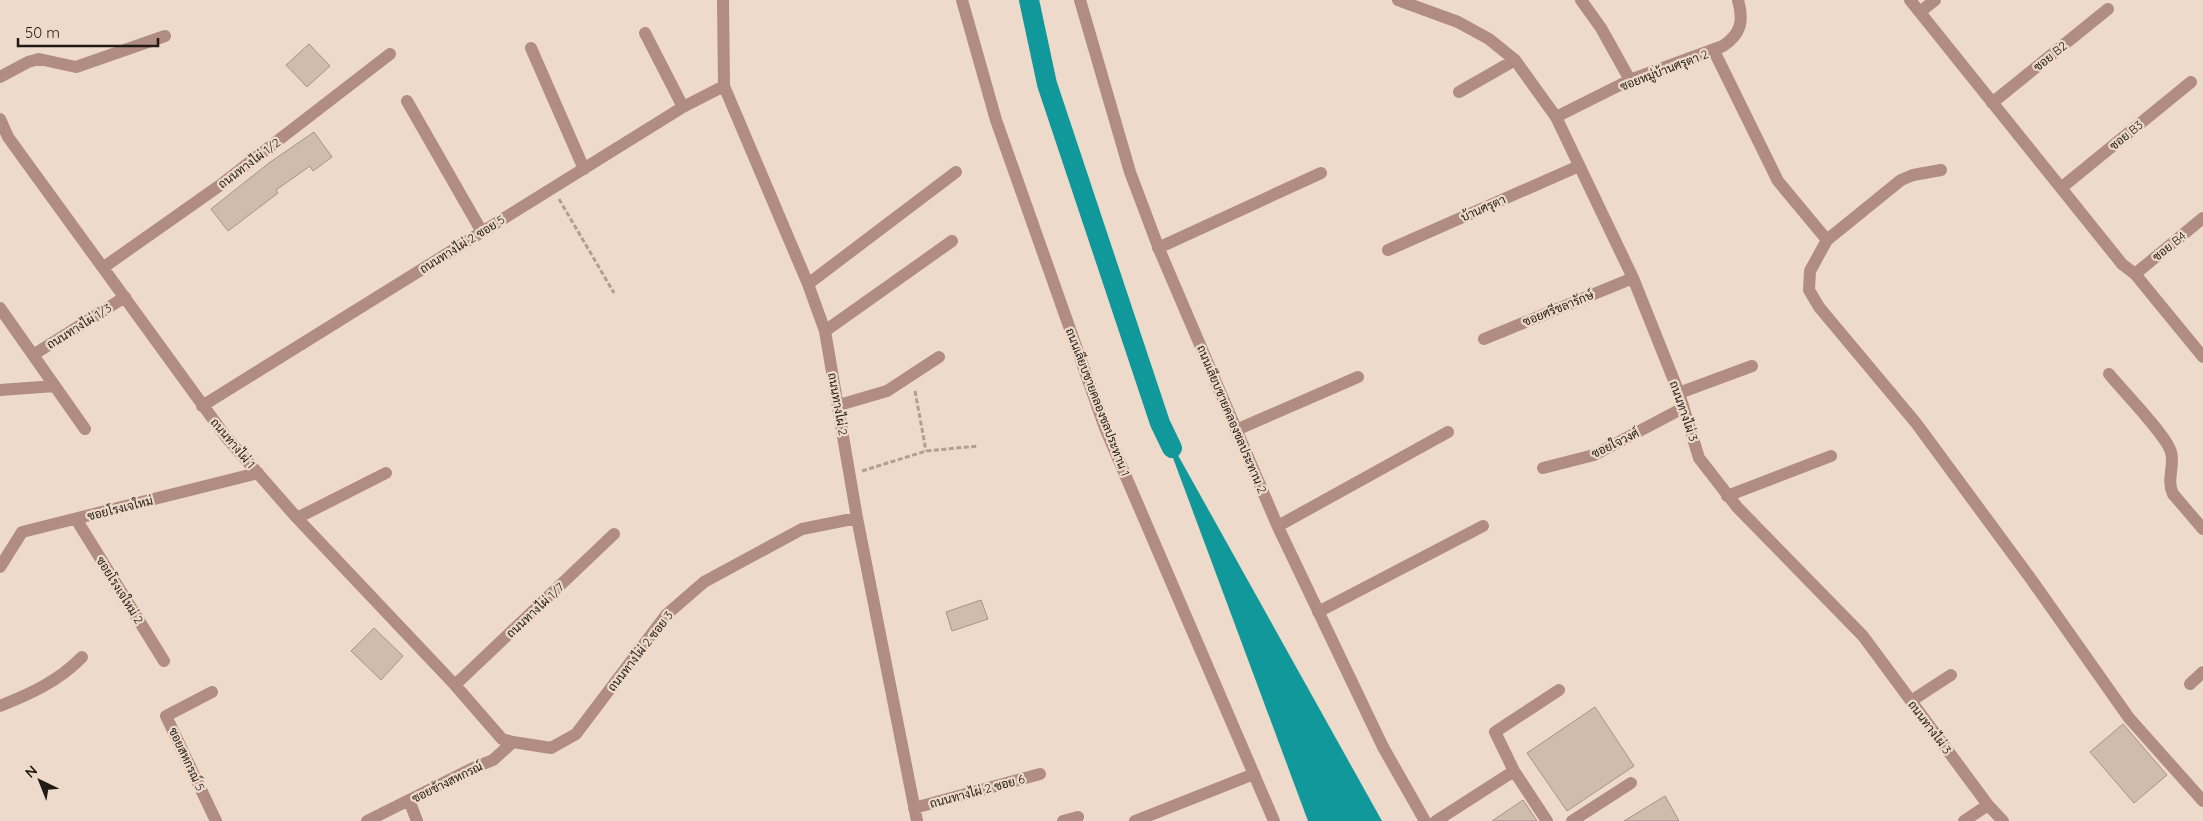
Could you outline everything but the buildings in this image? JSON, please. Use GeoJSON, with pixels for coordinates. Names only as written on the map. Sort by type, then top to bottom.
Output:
{"type":"FeatureCollection","features":[{"type":"Feature","properties":{"kind":"street","name":"ถนนทางไผ่ 2"},"geometry":{"type":"LineString","coordinates":[[723,0],[724,86],[808,284],[825,330],[857,518],[916,815]]}},
{"type":"Feature","properties":{"kind":"street","name":"ถนนเลียบชายคลองชลประทาน 1"},"geometry":{"type":"LineString","coordinates":[[962,0],[996,120],[1105,428],[1274,821]]}},
{"type":"Feature","properties":{"kind":"street","name":"ถนนเลียบชายคลองชลประทาน 2"},"geometry":{"type":"LineString","coordinates":[[1080,0],[1130,172],[1158,248],[1278,526],[1318,612],[1383,747],[1425,821]]}},
{"type":"Feature","properties":{"kind":"street","name":"ถนนทางไผ่ 3"},"geometry":{"type":"LineString","coordinates":[[1398,0],[1458,22],[1489,39],[1515,60],[1556,117],[1633,278],[1679,393],[1700,458],[1727,496],[1863,636],[1988,805],[2003,821]]}},
{"type":"Feature","properties":{"kind":"street"},"geometry":{"type":"LineString","coordinates":[[1581,0],[1601,28],[1630,80]]}},
{"type":"Feature","properties":{"kind":"street","name":"ซอยหมู่บ้านศรุตา 2"},"geometry":{"type":"LineString","coordinates":[[1556,117],[1630,80],[1714,51],[1732,40],[1742,23],[1738,0]]}},
{"type":"Feature","properties":{"kind":"street"},"geometry":{"type":"LineString","coordinates":[[1910,0],[2122,264],[2135,274],[2203,357]]}},
{"type":"Feature","properties":{"kind":"street"},"geometry":{"type":"LineString","coordinates":[[1920,12],[1935,0]]}},
{"type":"Feature","properties":{"kind":"street","name":"ซอย B2"},"geometry":{"type":"LineString","coordinates":[[1992,103],[2108,9]]}},
{"type":"Feature","properties":{"kind":"street"},"geometry":{"type":"LineString","coordinates":[[645,33],[683,107]]}},
{"type":"Feature","properties":{"kind":"street"},"geometry":{"type":"LineString","coordinates":[[0,77],[28,62],[39,59],[76,67],[165,36]]}},
{"type":"Feature","properties":{"kind":"street"},"geometry":{"type":"LineString","coordinates":[[530,48],[584,169]]}},
{"type":"Feature","properties":{"kind":"street"},"geometry":{"type":"LineString","coordinates":[[1714,51],[1778,181],[1827,240]]}},
{"type":"Feature","properties":{"kind":"street","name":"ถนนทางไผ่ 1/2"},"geometry":{"type":"LineString","coordinates":[[104,267],[219,186],[390,54]]}},
{"type":"Feature","properties":{"kind":"street"},"geometry":{"type":"LineString","coordinates":[[1459,92],[1515,60]]}},
{"type":"Feature","properties":{"kind":"street","name":"ซอย B3"},"geometry":{"type":"LineString","coordinates":[[2061,188],[2191,82]]}},
{"type":"Feature","properties":{"kind":"street","name":"ถนนทางไผ่ 2 ซอย 5"},"geometry":{"type":"LineString","coordinates":[[202,406],[683,107],[724,86]]}},
{"type":"Feature","properties":{"kind":"street"},"geometry":{"type":"LineString","coordinates":[[408,101],[482,232]]}},
{"type":"Feature","properties":{"kind":"street","name":"ถนนทางไผ่ 1"},"geometry":{"type":"LineString","coordinates":[[0,119],[8,136],[104,267],[202,406],[297,518],[508,741]]}},
{"type":"Feature","properties":{"kind":"street","name":"บ้านศรุตา"},"geometry":{"type":"LineString","coordinates":[[1388,250],[1579,166]]}},
{"type":"Feature","properties":{"kind":"street"},"geometry":{"type":"LineString","coordinates":[[1941,170],[1913,175],[1900,180],[1827,240],[1810,271],[1809,290],[1819,307],[1916,423],[2032,579],[2129,718],[2203,801]]}},
{"type":"Feature","properties":{"kind":"street"},"geometry":{"type":"LineString","coordinates":[[808,284],[956,172]]}},
{"type":"Feature","properties":{"kind":"street"},"geometry":{"type":"LineString","coordinates":[[1158,248],[1321,173]]}},
{"type":"Feature","properties":{"kind":"street","name":"ซอย B4"},"geometry":{"type":"LineString","coordinates":[[2135,274],[2203,218]]}},
{"type":"Feature","properties":{"kind":"street"},"geometry":{"type":"LineString","coordinates":[[825,330],[952,242]]}},
{"type":"Feature","properties":{"kind":"street","name":"ซอยศรีชลารักษ์"},"geometry":{"type":"LineString","coordinates":[[1484,339],[1633,278]]}},
{"type":"Feature","properties":{"kind":"street","name":"ถนนทางไผ่ 1/3"},"geometry":{"type":"LineString","coordinates":[[33,355],[125,298]]}},
{"type":"Feature","properties":{"kind":"street","name":"ถนนทางไผ่ 1/3"},"geometry":{"type":"LineString","coordinates":[[0,308],[85,429]]}},
{"type":"Feature","properties":{"kind":"street"},"geometry":{"type":"LineString","coordinates":[[839,405],[887,391],[939,357]]}},
{"type":"Feature","properties":{"kind":"street"},"geometry":{"type":"LineString","coordinates":[[1679,393],[1752,366]]}},
{"type":"Feature","properties":{"kind":"street"},"geometry":{"type":"LineString","coordinates":[[2109,374],[2167,443],[2172,459],[2170,488],[2172,494],[2203,530]]}},
{"type":"Feature","properties":{"kind":"street"},"geometry":{"type":"LineString","coordinates":[[1236,430],[1358,377]]}},
{"type":"Feature","properties":{"kind":"street"},"geometry":{"type":"LineString","coordinates":[[0,390],[55,386]]}},
{"type":"Feature","properties":{"kind":"street","name":"ซอยใจวงศ์"},"geometry":{"type":"LineString","coordinates":[[1543,468],[1594,455],[1683,408]]}},
{"type":"Feature","properties":{"kind":"street"},"geometry":{"type":"LineString","coordinates":[[1278,526],[1448,432]]}},
{"type":"Feature","properties":{"kind":"street"},"geometry":{"type":"LineString","coordinates":[[1727,496],[1831,456]]}},
{"type":"Feature","properties":{"kind":"street","name":"ซอยโรงเจใหม่"},"geometry":{"type":"LineString","coordinates":[[0,567],[22,532],[258,473]]}},
{"type":"Feature","properties":{"kind":"street"},"geometry":{"type":"LineString","coordinates":[[297,518],[386,473]]}},
{"type":"Feature","properties":{"kind":"street","name":"ถนนทางไผ่ 2 ซอย 3"},"geometry":{"type":"LineString","coordinates":[[508,741],[551,748],[576,734],[666,615],[704,582],[802,529],[857,518]]}},
{"type":"Feature","properties":{"kind":"street","name":"ซอยโรงเจใหม่ 2"},"geometry":{"type":"LineString","coordinates":[[76,519],[164,661]]}},
{"type":"Feature","properties":{"kind":"street"},"geometry":{"type":"LineString","coordinates":[[1318,612],[1483,526]]}},
{"type":"Feature","properties":{"kind":"street","name":"ถนนทางไผ่ 1/7"},"geometry":{"type":"LineString","coordinates":[[455,685],[614,534]]}},
{"type":"Feature","properties":{"kind":"street"},"geometry":{"type":"LineString","coordinates":[[0,706],[49,684],[70,670],[82,658]]}},
{"type":"Feature","properties":{"kind":"street"},"geometry":{"type":"LineString","coordinates":[[2190,684],[2203,672]]}},
{"type":"Feature","properties":{"kind":"street"},"geometry":{"type":"LineString","coordinates":[[1911,701],[1951,675]]}},
{"type":"Feature","properties":{"kind":"street"},"geometry":{"type":"LineString","coordinates":[[1547,821],[1514,771],[1494,732],[1559,690]]}},
{"type":"Feature","properties":{"kind":"street","name":"ซอยสหกรณ์ 5"},"geometry":{"type":"LineString","coordinates":[[212,692],[166,716],[216,821]]}},
{"type":"Feature","properties":{"kind":"street","name":"ซอยข้างสหกรณ์"},"geometry":{"type":"LineString","coordinates":[[367,821],[473,768],[493,760],[508,741]]}},
{"type":"Feature","properties":{"kind":"street"},"geometry":{"type":"LineString","coordinates":[[1436,821],[1514,771]]}},
{"type":"Feature","properties":{"kind":"street","name":"ถนนทางไผ่ 2 ซอย 6"},"geometry":{"type":"LineString","coordinates":[[916,815],[1040,774]]}},
{"type":"Feature","properties":{"kind":"street"},"geometry":{"type":"LineString","coordinates":[[1135,821],[1254,774]]}},
{"type":"Feature","properties":{"kind":"street"},"geometry":{"type":"LineString","coordinates":[[1572,821],[1631,783]]}},
{"type":"Feature","properties":{"kind":"street"},"geometry":{"type":"LineString","coordinates":[[408,800],[417,821]]}},
{"type":"Feature","properties":{"kind":"street"},"geometry":{"type":"LineString","coordinates":[[1964,821],[1988,805]]}},
{"type":"Feature","properties":{"kind":"street"},"geometry":{"type":"LineString","coordinates":[[1063,821],[1078,817]]}},
{"type":"Feature","properties":{"kind":"path"},"geometry":{"type":"LineString","coordinates":[[553,188],[614,293]]}},
{"type":"Feature","properties":{"kind":"path"},"geometry":{"type":"LineString","coordinates":[[912,375],[926,451]]}},
{"type":"Feature","properties":{"kind":"path"},"geometry":{"type":"LineString","coordinates":[[850,475],[926,451],[978,446]]}},
{"type":"Feature","properties":{"kind":"water"},"geometry":{"type":"Polygon","coordinates":[[[1160,423],[1382,821],[1308,821],[1160,423]]]}},
{"type":"Feature","properties":{"kind":"waterway"},"geometry":{"type":"LineString","coordinates":[[1029,0],[1047,84],[1160,423],[1172,448]]}}]}
